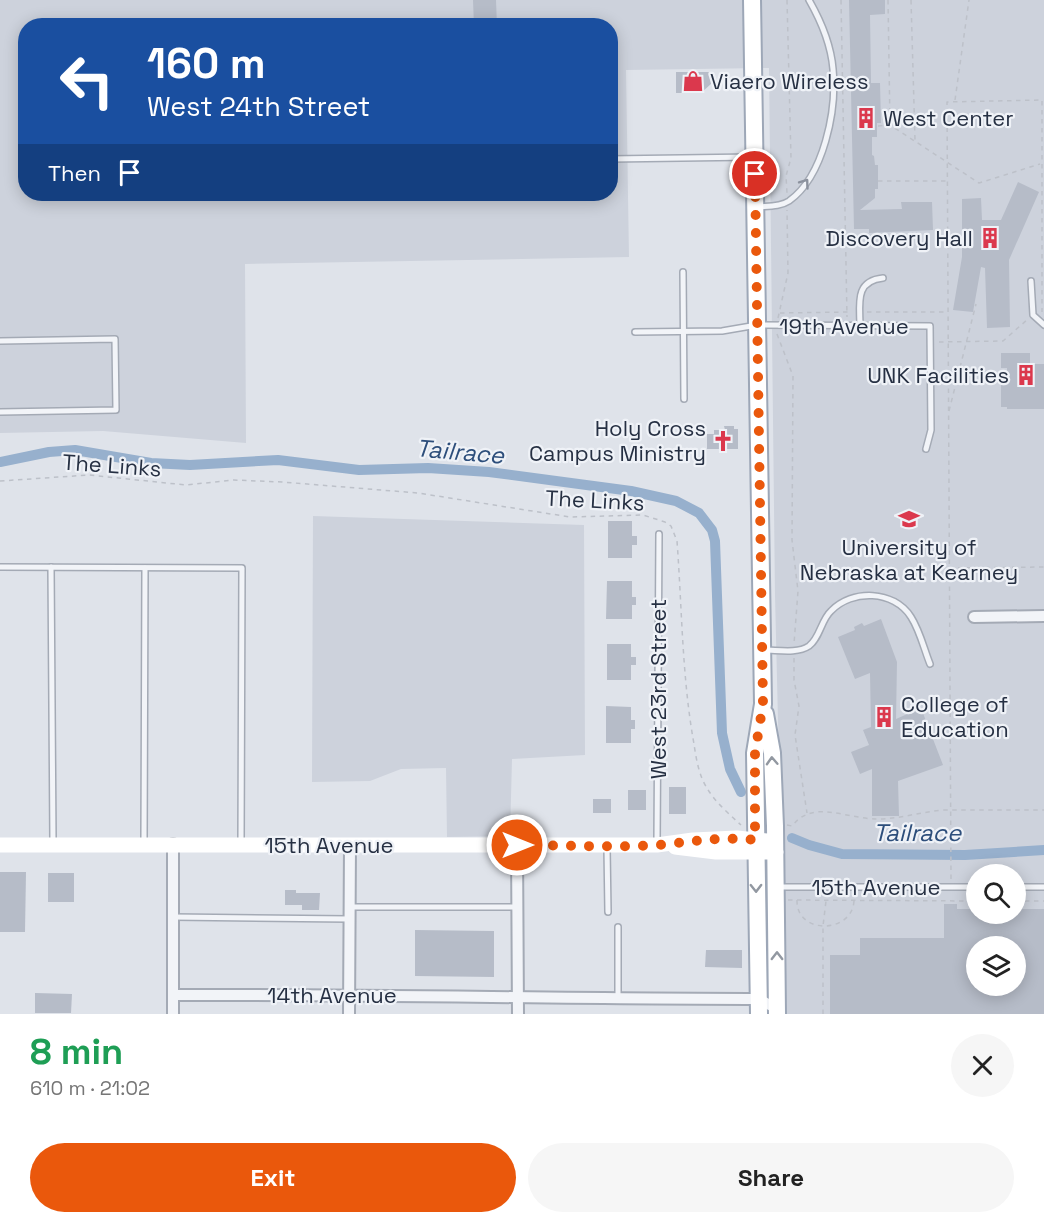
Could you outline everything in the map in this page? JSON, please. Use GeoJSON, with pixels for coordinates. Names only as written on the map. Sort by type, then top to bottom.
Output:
{"type":"FeatureCollection","features":[{"type":"Feature","properties":{"kind":"main road"},"geometry":{"type":"LineString","coordinates":[[751,3],[763,704],[772,753],[775,840],[780,893],[777,1011]]}},
{"type":"Feature","properties":{"kind":"main road"},"geometry":{"type":"LineString","coordinates":[[759,1007],[755,753],[763,704]]}},
{"type":"Feature","properties":{"kind":"street"},"geometry":{"type":"LineString","coordinates":[[974,616],[1044,616]]}},
{"type":"Feature","properties":{"kind":"street","name":"15th Avenue"},"geometry":{"type":"LineString","coordinates":[[0,844],[657,845],[693,840],[737,838],[775,840]]}},
{"type":"Feature","properties":{"kind":"street"},"geometry":{"type":"LineString","coordinates":[[173,844],[173,1014]]}},
{"type":"Feature","properties":{"kind":"street"},"geometry":{"type":"LineString","coordinates":[[349,1014],[350,845]]}},
{"type":"Feature","properties":{"kind":"street"},"geometry":{"type":"LineString","coordinates":[[517,845],[518,1014]]}},
{"type":"Feature","properties":{"kind":"street","name":"14th Avenue"},"geometry":{"type":"LineString","coordinates":[[173,995],[349,994],[618,999],[759,1007],[777,1011]]}},
{"type":"Feature","properties":{"kind":"lane"},"geometry":{"type":"LineString","coordinates":[[755,207],[788,202],[802,188],[818,159],[830,124],[833,104],[831,56],[809,0]]}},
{"type":"Feature","properties":{"kind":"lane"},"geometry":{"type":"LineString","coordinates":[[618,159],[755,157]]}},
{"type":"Feature","properties":{"kind":"lane"},"geometry":{"type":"LineString","coordinates":[[683,273],[684,399]]}},
{"type":"Feature","properties":{"kind":"lane"},"geometry":{"type":"LineString","coordinates":[[860,327],[862,288],[872,279],[883,278]]}},
{"type":"Feature","properties":{"kind":"lane"},"geometry":{"type":"LineString","coordinates":[[1031,281],[1033,315],[1043,325]]}},
{"type":"Feature","properties":{"kind":"lane","name":"19th Avenue"},"geometry":{"type":"LineString","coordinates":[[635,332],[725,331],[757,325],[930,326],[931,343]]}},
{"type":"Feature","properties":{"kind":"lane"},"geometry":{"type":"LineString","coordinates":[[0,341],[115,339],[116,410],[0,412]]}},
{"type":"Feature","properties":{"kind":"lane"},"geometry":{"type":"LineString","coordinates":[[926,449],[931,430],[931,343]]}},
{"type":"Feature","properties":{"kind":"lane","name":"West 23rd Street"},"geometry":{"type":"LineString","coordinates":[[657,845],[658,534]]}},
{"type":"Feature","properties":{"kind":"lane"},"geometry":{"type":"LineString","coordinates":[[0,567],[242,568],[241,845]]}},
{"type":"Feature","properties":{"kind":"lane"},"geometry":{"type":"LineString","coordinates":[[51,567],[53,844]]}},
{"type":"Feature","properties":{"kind":"lane"},"geometry":{"type":"LineString","coordinates":[[144,844],[145,568]]}},
{"type":"Feature","properties":{"kind":"lane"},"geometry":{"type":"LineString","coordinates":[[762,650],[794,651],[809,645],[831,610],[853,597],[875,595],[895,602],[910,615],[930,664]]}},
{"type":"Feature","properties":{"kind":"lane"},"geometry":{"type":"LineString","coordinates":[[607,845],[608,912]]}},
{"type":"Feature","properties":{"kind":"lane","name":"15th Avenue"},"geometry":{"type":"LineString","coordinates":[[780,893],[966,887]]}},
{"type":"Feature","properties":{"kind":"lane"},"geometry":{"type":"LineString","coordinates":[[1026,887],[1044,887]]}},
{"type":"Feature","properties":{"kind":"lane"},"geometry":{"type":"LineString","coordinates":[[349,907],[518,907]]}},
{"type":"Feature","properties":{"kind":"lane"},"geometry":{"type":"LineString","coordinates":[[173,917],[349,919]]}},
{"type":"Feature","properties":{"kind":"lane"},"geometry":{"type":"LineString","coordinates":[[618,927],[618,999]]}},
{"type":"Feature","properties":{"kind":"path"},"geometry":{"type":"LineString","coordinates":[[787,0],[791,158],[786,176],[788,273],[776,325],[778,341],[793,376],[792,540],[798,591],[793,633],[794,680],[799,706],[795,735],[807,814]]}},
{"type":"Feature","properties":{"kind":"path"},"geometry":{"type":"LineString","coordinates":[[841,0],[847,327]]}},
{"type":"Feature","properties":{"kind":"path"},"geometry":{"type":"LineString","coordinates":[[888,0],[890,125]]}},
{"type":"Feature","properties":{"kind":"path"},"geometry":{"type":"LineString","coordinates":[[911,0],[915,141]]}},
{"type":"Feature","properties":{"kind":"path"},"geometry":{"type":"LineString","coordinates":[[955,101],[969,0]]}},
{"type":"Feature","properties":{"kind":"path"},"geometry":{"type":"LineString","coordinates":[[951,871],[947,102],[1042,100],[1043,325]]}},
{"type":"Feature","properties":{"kind":"path"},"geometry":{"type":"LineString","coordinates":[[878,126],[890,125],[979,183],[1042,163]]}},
{"type":"Feature","properties":{"kind":"path"},"geometry":{"type":"LineString","coordinates":[[878,181],[947,180]]}},
{"type":"Feature","properties":{"kind":"path"},"geometry":{"type":"LineString","coordinates":[[948,416],[976,304]]}},
{"type":"Feature","properties":{"kind":"path"},"geometry":{"type":"LineString","coordinates":[[779,313],[948,312]]}},
{"type":"Feature","properties":{"kind":"path"},"geometry":{"type":"LineString","coordinates":[[931,343],[1003,341],[1033,315]]}},
{"type":"Feature","properties":{"kind":"path","name":"The Links"},"geometry":{"type":"LineString","coordinates":[[0,481],[89,475],[186,485],[234,480],[309,483],[418,493],[570,517],[643,516],[665,522],[671,526],[677,541],[686,686],[696,758],[705,786],[755,840]]}},
{"type":"Feature","properties":{"kind":"path"},"geometry":{"type":"LineString","coordinates":[[948,568],[1044,567]]}},
{"type":"Feature","properties":{"kind":"path"},"geometry":{"type":"LineString","coordinates":[[775,840],[799,818],[807,814],[822,812],[862,819],[890,819],[927,811],[1044,810]]}},
{"type":"Feature","properties":{"kind":"path"},"geometry":{"type":"LineString","coordinates":[[780,893],[797,900],[966,901]]}},
{"type":"Feature","properties":{"kind":"path"},"geometry":{"type":"LineString","coordinates":[[797,900],[797,909],[804,920],[812,925],[823,926],[836,925],[844,921],[852,912],[854,900]]}},
{"type":"Feature","properties":{"kind":"path"},"geometry":{"type":"LineString","coordinates":[[823,1014],[823,926],[826,900]]}},
{"type":"Feature","properties":{"kind":"path"},"geometry":{"type":"LineString","coordinates":[[1026,901],[1044,901]]}},
{"type":"Feature","properties":{"kind":"shaded area","name":"University of Nebraska at Kearney"},"geometry":{"type":"Polygon","coordinates":[[[0,0],[1044,0],[1044,1014],[785,1014],[775,595],[769,68],[626,70],[629,257],[245,264],[246,443],[103,431],[0,433],[0,0]]]}},
{"type":"Feature","properties":{"kind":"shaded area"},"geometry":{"type":"Polygon","coordinates":[[[313,516],[584,525],[585,755],[512,759],[510,836],[447,837],[446,768],[401,769],[370,781],[312,782],[313,516]]]}},
{"type":"Feature","properties":{"kind":"building"},"geometry":{"type":"Polygon","coordinates":[[[473,0],[496,0],[497,18],[474,18],[473,0]]]}},
{"type":"Feature","properties":{"kind":"building","name":"West Center"},"geometry":{"type":"Polygon","coordinates":[[[849,0],[885,0],[885,14],[870,15],[871,83],[880,83],[881,123],[877,123],[877,137],[872,137],[872,155],[875,165],[878,165],[878,189],[875,189],[875,198],[860,210],[902,209],[901,202],[932,202],[933,230],[869,233],[869,229],[854,229],[849,0]]]}},
{"type":"Feature","properties":{"kind":"building"},"geometry":{"type":"Polygon","coordinates":[[[676,72],[712,72],[712,83],[701,93],[676,93],[676,72]]]}},
{"type":"Feature","properties":{"kind":"building","name":"Discovery Hall"},"geometry":{"type":"Polygon","coordinates":[[[1018,182],[1039,192],[1009,260],[1010,327],[987,328],[985,268],[981,267],[973,312],[953,310],[962,257],[962,199],[981,198],[982,220],[1001,220],[1018,182]]]}},
{"type":"Feature","properties":{"kind":"building","name":"UNK Facilities"},"geometry":{"type":"Polygon","coordinates":[[[1001,353],[1030,353],[1030,364],[1044,364],[1044,409],[1001,407],[1001,383],[1007,383],[1007,368],[1001,368],[1001,353]]]}},
{"type":"Feature","properties":{"kind":"building","name":"Holy Cross Campus Ministry"},"geometry":{"type":"Polygon","coordinates":[[[724,426],[734,426],[734,429],[738,429],[738,449],[707,449],[707,434],[714,434],[714,430],[725,430],[724,426]]]}},
{"type":"Feature","properties":{"kind":"building"},"geometry":{"type":"Polygon","coordinates":[[[608,521],[632,521],[632,536],[637,536],[637,545],[632,545],[632,558],[608,558],[608,521]]]}},
{"type":"Feature","properties":{"kind":"building"},"geometry":{"type":"Polygon","coordinates":[[[607,581],[632,581],[632,597],[636,597],[636,605],[632,605],[632,619],[606,619],[607,581]]]}},
{"type":"Feature","properties":{"kind":"building","name":"College of Education"},"geometry":{"type":"Polygon","coordinates":[[[881,619],[897,662],[896,719],[921,708],[943,765],[898,781],[899,816],[872,816],[872,769],[860,774],[851,752],[869,745],[863,730],[871,727],[870,673],[855,679],[838,637],[855,630],[854,627],[862,623],[864,626],[881,619]]]}},
{"type":"Feature","properties":{"kind":"building"},"geometry":{"type":"Polygon","coordinates":[[[607,644],[631,644],[631,657],[636,657],[636,665],[631,665],[631,680],[607,680],[607,644]]]}},
{"type":"Feature","properties":{"kind":"building"},"geometry":{"type":"Polygon","coordinates":[[[606,706],[631,707],[631,720],[635,720],[635,729],[631,729],[631,743],[606,743],[606,706]]]}},
{"type":"Feature","properties":{"kind":"building"},"geometry":{"type":"Polygon","coordinates":[[[669,787],[686,787],[686,814],[669,814],[669,787]]]}},
{"type":"Feature","properties":{"kind":"building"},"geometry":{"type":"Polygon","coordinates":[[[628,790],[646,790],[646,810],[628,810],[628,790]]]}},
{"type":"Feature","properties":{"kind":"building"},"geometry":{"type":"Polygon","coordinates":[[[593,799],[611,799],[611,813],[593,813],[593,799]]]}},
{"type":"Feature","properties":{"kind":"building"},"geometry":{"type":"Polygon","coordinates":[[[0,872],[26,872],[25,932],[0,932],[0,872]]]}},
{"type":"Feature","properties":{"kind":"building"},"geometry":{"type":"Polygon","coordinates":[[[48,873],[74,873],[74,902],[48,902],[48,873]]]}},
{"type":"Feature","properties":{"kind":"building"},"geometry":{"type":"Polygon","coordinates":[[[285,890],[296,890],[296,893],[320,893],[319,910],[302,910],[302,905],[285,905],[285,890]]]}},
{"type":"Feature","properties":{"kind":"building"},"geometry":{"type":"Polygon","coordinates":[[[944,904],[957,904],[957,909],[966,909],[966,924],[1026,924],[1026,909],[1044,909],[1044,1014],[830,1014],[830,955],[860,955],[860,938],[944,938],[944,904]]]}},
{"type":"Feature","properties":{"kind":"building"},"geometry":{"type":"Polygon","coordinates":[[[415,930],[494,931],[494,977],[415,976],[415,930]]]}},
{"type":"Feature","properties":{"kind":"building"},"geometry":{"type":"Polygon","coordinates":[[[706,950],[742,950],[742,968],[705,967],[706,950]]]}},
{"type":"Feature","properties":{"kind":"building"},"geometry":{"type":"Polygon","coordinates":[[[35,993],[72,994],[71,1013],[35,1013],[35,993]]]}},
{"type":"Feature","properties":{"kind":"waterway","name":"Tailrace"},"geometry":{"type":"LineString","coordinates":[[0,462],[49,452],[75,450],[151,463],[190,465],[278,460],[359,470],[428,468],[489,472],[631,491],[676,501],[699,513],[712,530],[715,541],[722,733],[730,769],[741,792]]}},
{"type":"Feature","properties":{"kind":"waterway","name":"Tailrace"},"geometry":{"type":"LineString","coordinates":[[792,838],[842,854],[965,855],[1044,850]]}},
{"type":"Feature","properties":{"kind":"place","name":"Viaero Wireless"},"geometry":{"type":"Point","coordinates":[693,81]}},
{"type":"Feature","properties":{"kind":"place","name":"West Center"},"geometry":{"type":"Point","coordinates":[866,118]}},
{"type":"Feature","properties":{"kind":"place","name":"Discovery Hall"},"geometry":{"type":"Point","coordinates":[990,238]}},
{"type":"Feature","properties":{"kind":"place","name":"UNK Facilities"},"geometry":{"type":"Point","coordinates":[1026,375]}},
{"type":"Feature","properties":{"kind":"place","name":"Holy Cross Campus Ministry"},"geometry":{"type":"Point","coordinates":[723,441]}},
{"type":"Feature","properties":{"kind":"place","name":"University of Nebraska at Kearney"},"geometry":{"type":"Point","coordinates":[909,519]}},
{"type":"Feature","properties":{"kind":"place","name":"College of Education"},"geometry":{"type":"Point","coordinates":[884,717]}},
{"type":"Feature","properties":{"kind":"route"},"geometry":{"type":"LineString","coordinates":[[517,845],[657,845],[693,840],[737,838],[755,840],[755,753],[763,704],[755,174]]}}]}
